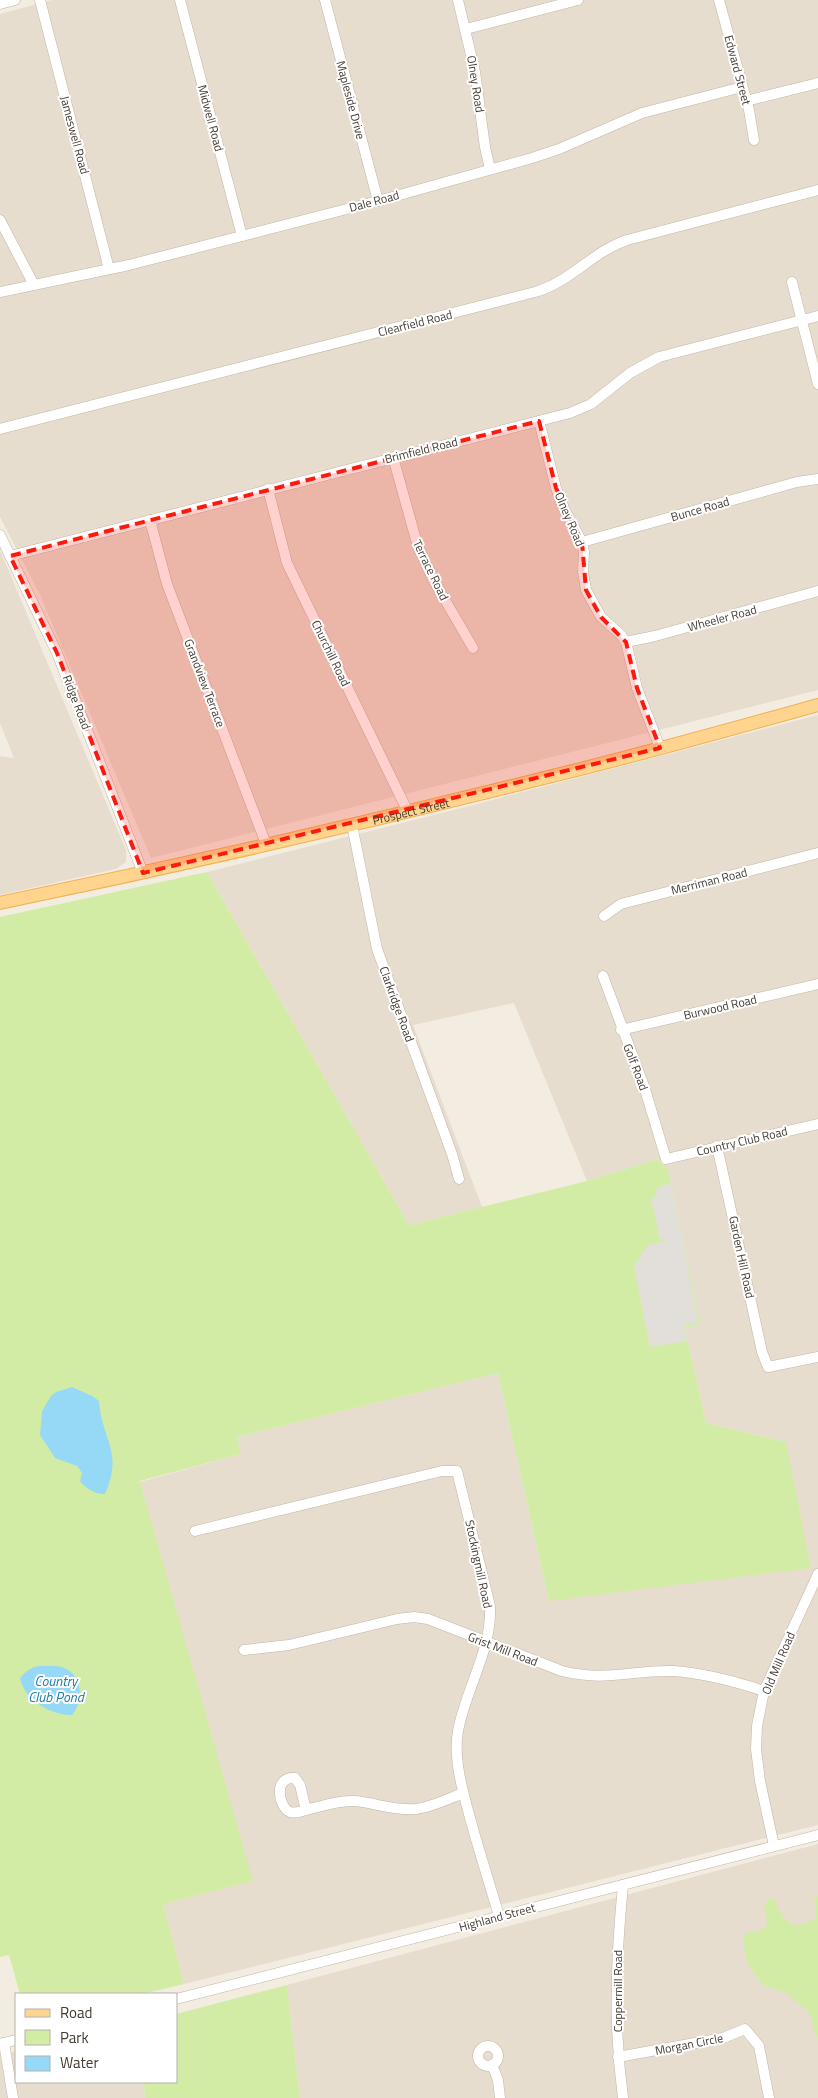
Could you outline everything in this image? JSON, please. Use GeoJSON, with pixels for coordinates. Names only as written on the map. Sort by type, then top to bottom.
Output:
{"type":"FeatureCollection","features":[{"type":"Feature","properties":{"kind":"main road","name":"Prospect Street"},"geometry":{"type":"LineString","coordinates":[[0,903],[143,873],[408,812],[818,706]]}},
{"type":"Feature","properties":{"kind":"street"},"geometry":{"type":"LineString","coordinates":[[0,4],[15,0]]}},
{"type":"Feature","properties":{"kind":"street","name":"Jameswell Road"},"geometry":{"type":"LineString","coordinates":[[40,0],[109,269]]}},
{"type":"Feature","properties":{"kind":"street","name":"Midwell Road"},"geometry":{"type":"LineString","coordinates":[[180,0],[242,236]]}},
{"type":"Feature","properties":{"kind":"street","name":"Mapleside Drive"},"geometry":{"type":"LineString","coordinates":[[324,0],[378,201]]}},
{"type":"Feature","properties":{"kind":"street","name":"Olney Road"},"geometry":{"type":"LineString","coordinates":[[458,0],[466,29],[490,169]]}},
{"type":"Feature","properties":{"kind":"street"},"geometry":{"type":"LineString","coordinates":[[466,29],[578,0]]}},
{"type":"Feature","properties":{"kind":"street","name":"Edward Street"},"geometry":{"type":"LineString","coordinates":[[719,0],[746,101],[754,140]]}},
{"type":"Feature","properties":{"kind":"street"},"geometry":{"type":"LineString","coordinates":[[746,101],[818,83]]}},
{"type":"Feature","properties":{"kind":"street","name":"Dale Road"},"geometry":{"type":"LineString","coordinates":[[0,292],[109,269],[378,201],[546,154],[642,113],[742,87]]}},
{"type":"Feature","properties":{"kind":"street","name":"Clearfield Road"},"geometry":{"type":"LineString","coordinates":[[0,429],[535,292],[558,284],[601,252],[627,240],[818,190]]}},
{"type":"Feature","properties":{"kind":"street"},"geometry":{"type":"LineString","coordinates":[[0,220],[34,286]]}},
{"type":"Feature","properties":{"kind":"street"},"geometry":{"type":"LineString","coordinates":[[792,282],[818,384]]}},
{"type":"Feature","properties":{"kind":"street","name":"Brimfield Road"},"geometry":{"type":"LineString","coordinates":[[10,556],[570,413],[591,404],[630,373],[659,357],[818,316]]}},
{"type":"Feature","properties":{"kind":"street","name":"Olney Road"},"geometry":{"type":"LineString","coordinates":[[539,421],[556,488],[582,542],[584,582],[590,599],[601,618],[621,635],[626,642]]}},
{"type":"Feature","properties":{"kind":"street","name":"Terrace Road"},"geometry":{"type":"LineString","coordinates":[[393,457],[418,547],[434,581],[472,648]]}},
{"type":"Feature","properties":{"kind":"street","name":"Bunce Road"},"geometry":{"type":"LineString","coordinates":[[582,542],[797,482],[818,479]]}},
{"type":"Feature","properties":{"kind":"street","name":"Churchill Road"},"geometry":{"type":"LineString","coordinates":[[268,489],[287,563],[408,812]]}},
{"type":"Feature","properties":{"kind":"street","name":"Grandview Terrace"},"geometry":{"type":"LineString","coordinates":[[150,520],[168,584],[266,844]]}},
{"type":"Feature","properties":{"kind":"street","name":"Ridge Road"},"geometry":{"type":"LineString","coordinates":[[0,535],[57,653],[143,873]]}},
{"type":"Feature","properties":{"kind":"street","name":"Wheeler Road"},"geometry":{"type":"LineString","coordinates":[[626,642],[655,636],[818,591]]}},
{"type":"Feature","properties":{"kind":"street"},"geometry":{"type":"LineString","coordinates":[[626,642],[637,688],[660,748]]}},
{"type":"Feature","properties":{"kind":"street","name":"Clarkridge Road"},"geometry":{"type":"LineString","coordinates":[[352,825],[377,950],[459,1178]]}},
{"type":"Feature","properties":{"kind":"street","name":"Merriman Road"},"geometry":{"type":"LineString","coordinates":[[604,916],[621,904],[818,853]]}},
{"type":"Feature","properties":{"kind":"street","name":"Golf Road"},"geometry":{"type":"LineString","coordinates":[[603,976],[621,1030],[644,1086],[666,1159]]}},
{"type":"Feature","properties":{"kind":"street","name":"Burwood Road"},"geometry":{"type":"LineString","coordinates":[[621,1030],[818,984]]}},
{"type":"Feature","properties":{"kind":"street","name":"Country Club Road"},"geometry":{"type":"LineString","coordinates":[[666,1159],[818,1124]]}},
{"type":"Feature","properties":{"kind":"street","name":"Garden Hill Road"},"geometry":{"type":"LineString","coordinates":[[717,1146],[762,1352],[768,1367],[818,1357]]}},
{"type":"Feature","properties":{"kind":"street","name":"Stockingmill Road"},"geometry":{"type":"LineString","coordinates":[[195,1531],[442,1471],[457,1471],[490,1606],[491,1622],[487,1643],[458,1732],[458,1759],[463,1793],[499,1916]]}},
{"type":"Feature","properties":{"kind":"street","name":"Old Mill Road"},"geometry":{"type":"LineString","coordinates":[[774,1846],[760,1781],[756,1749],[757,1726],[764,1691],[818,1574]]}},
{"type":"Feature","properties":{"kind":"street","name":"Grist Mill Road"},"geometry":{"type":"LineString","coordinates":[[244,1650],[289,1645],[397,1619],[414,1617],[428,1619],[562,1671],[583,1676],[614,1677],[643,1672],[703,1674],[764,1691]]}},
{"type":"Feature","properties":{"kind":"street"},"geometry":{"type":"LineString","coordinates":[[306,1810],[335,1803],[355,1801],[400,1809],[416,1809],[435,1805],[463,1793]]}},
{"type":"Feature","properties":{"kind":"street","name":"Highland Street"},"geometry":{"type":"LineString","coordinates":[[178,1998],[818,1835]]}},
{"type":"Feature","properties":{"kind":"street","name":"Coppermill Road"},"geometry":{"type":"LineString","coordinates":[[623,1885],[615,1982],[618,2057],[623,2098]]}},
{"type":"Feature","properties":{"kind":"street","name":"Morgan Circle"},"geometry":{"type":"LineString","coordinates":[[618,2057],[722,2038],[745,2029],[759,2046],[769,2098]]}},
{"type":"Feature","properties":{"kind":"street"},"geometry":{"type":"LineString","coordinates":[[13,2098],[2,2044],[15,2040]]}},
{"type":"Feature","properties":{"kind":"street"},"geometry":{"type":"LineString","coordinates":[[492,2065],[498,2080],[500,2098]]}},
{"type":"Feature","properties":{"kind":"highlighted area"},"geometry":{"type":"Polygon","coordinates":[[[539,421],[556,488],[582,542],[586,590],[601,617],[626,642],[637,688],[660,748],[143,873],[57,653],[10,556],[539,421]]]}},
{"type":"Feature","properties":{"kind":"shaded area"},"geometry":{"type":"Polygon","coordinates":[[[52,0],[818,0],[818,690],[151,858],[40,595],[0,517],[0,14],[52,0]]]}},
{"type":"Feature","properties":{"kind":"shaded area"},"geometry":{"type":"Polygon","coordinates":[[[0,550],[126,850],[126,862],[116,869],[0,895],[0,756],[14,758],[0,723],[0,550]]]}},
{"type":"Feature","properties":{"kind":"shaded area"},"geometry":{"type":"Polygon","coordinates":[[[818,715],[818,1825],[184,1984],[163,1904],[252,1881],[140,1482],[241,1454],[237,1437],[498,1373],[549,1601],[786,1442],[706,1423],[685,1328],[701,1324],[668,1169],[658,1159],[587,1181],[514,1003],[413,1025],[482,1207],[409,1225],[207,872],[818,715]]]}},
{"type":"Feature","properties":{"kind":"shaded area"},"geometry":{"type":"Polygon","coordinates":[[[671,1184],[699,1322],[684,1325],[687,1341],[650,1347],[634,1266],[648,1245],[666,1241],[665,1239],[660,1239],[651,1199],[657,1197],[655,1190],[663,1185],[671,1184]]]}},
{"type":"Feature","properties":{"kind":"shaded area"},"geometry":{"type":"Polygon","coordinates":[[[818,1844],[818,2098],[300,2098],[287,1985],[818,1844]]]}},
{"type":"Feature","properties":{"kind":"shaded area"},"geometry":{"type":"Polygon","coordinates":[[[15,2051],[15,2083],[144,2083],[145,2098],[0,2098],[0,2055],[15,2051]]]}},
{"type":"Feature","properties":{"kind":"green space"},"geometry":{"type":"Polygon","coordinates":[[[207,872],[409,1225],[587,1181],[658,1159],[668,1169],[701,1324],[685,1328],[706,1423],[786,1442],[811,1568],[549,1601],[498,1373],[237,1437],[241,1454],[140,1481],[253,1881],[163,1904],[184,1984],[146,1993],[20,1993],[9,1955],[0,1957],[0,917],[207,872]]]}},
{"type":"Feature","properties":{"kind":"green space"},"geometry":{"type":"Polygon","coordinates":[[[818,1896],[818,2039],[812,2026],[812,2018],[807,2010],[785,1992],[765,1986],[755,1975],[747,1962],[743,1938],[746,1933],[760,1931],[766,1926],[767,1919],[764,1905],[769,1898],[775,1899],[786,1920],[794,1925],[798,1925],[814,1920],[816,1913],[814,1899],[818,1896]]]}},
{"type":"Feature","properties":{"kind":"green space"},"geometry":{"type":"Polygon","coordinates":[[[287,1985],[300,2098],[145,2098],[144,2083],[178,2083],[178,2013],[287,1985]]]}},
{"type":"Feature","properties":{"kind":"water"},"geometry":{"type":"Polygon","coordinates":[[[72,1387],[99,1401],[112,1457],[110,1480],[105,1494],[94,1492],[85,1486],[80,1481],[82,1473],[77,1466],[55,1458],[40,1435],[42,1411],[51,1396],[56,1392],[72,1387]]]}},
{"type":"Feature","properties":{"kind":"water","name":"Country Club Pond"},"geometry":{"type":"Polygon","coordinates":[[[34,1667],[61,1667],[70,1671],[75,1676],[80,1689],[80,1696],[76,1710],[72,1715],[64,1715],[47,1709],[27,1693],[20,1678],[34,1667]]]}}]}
